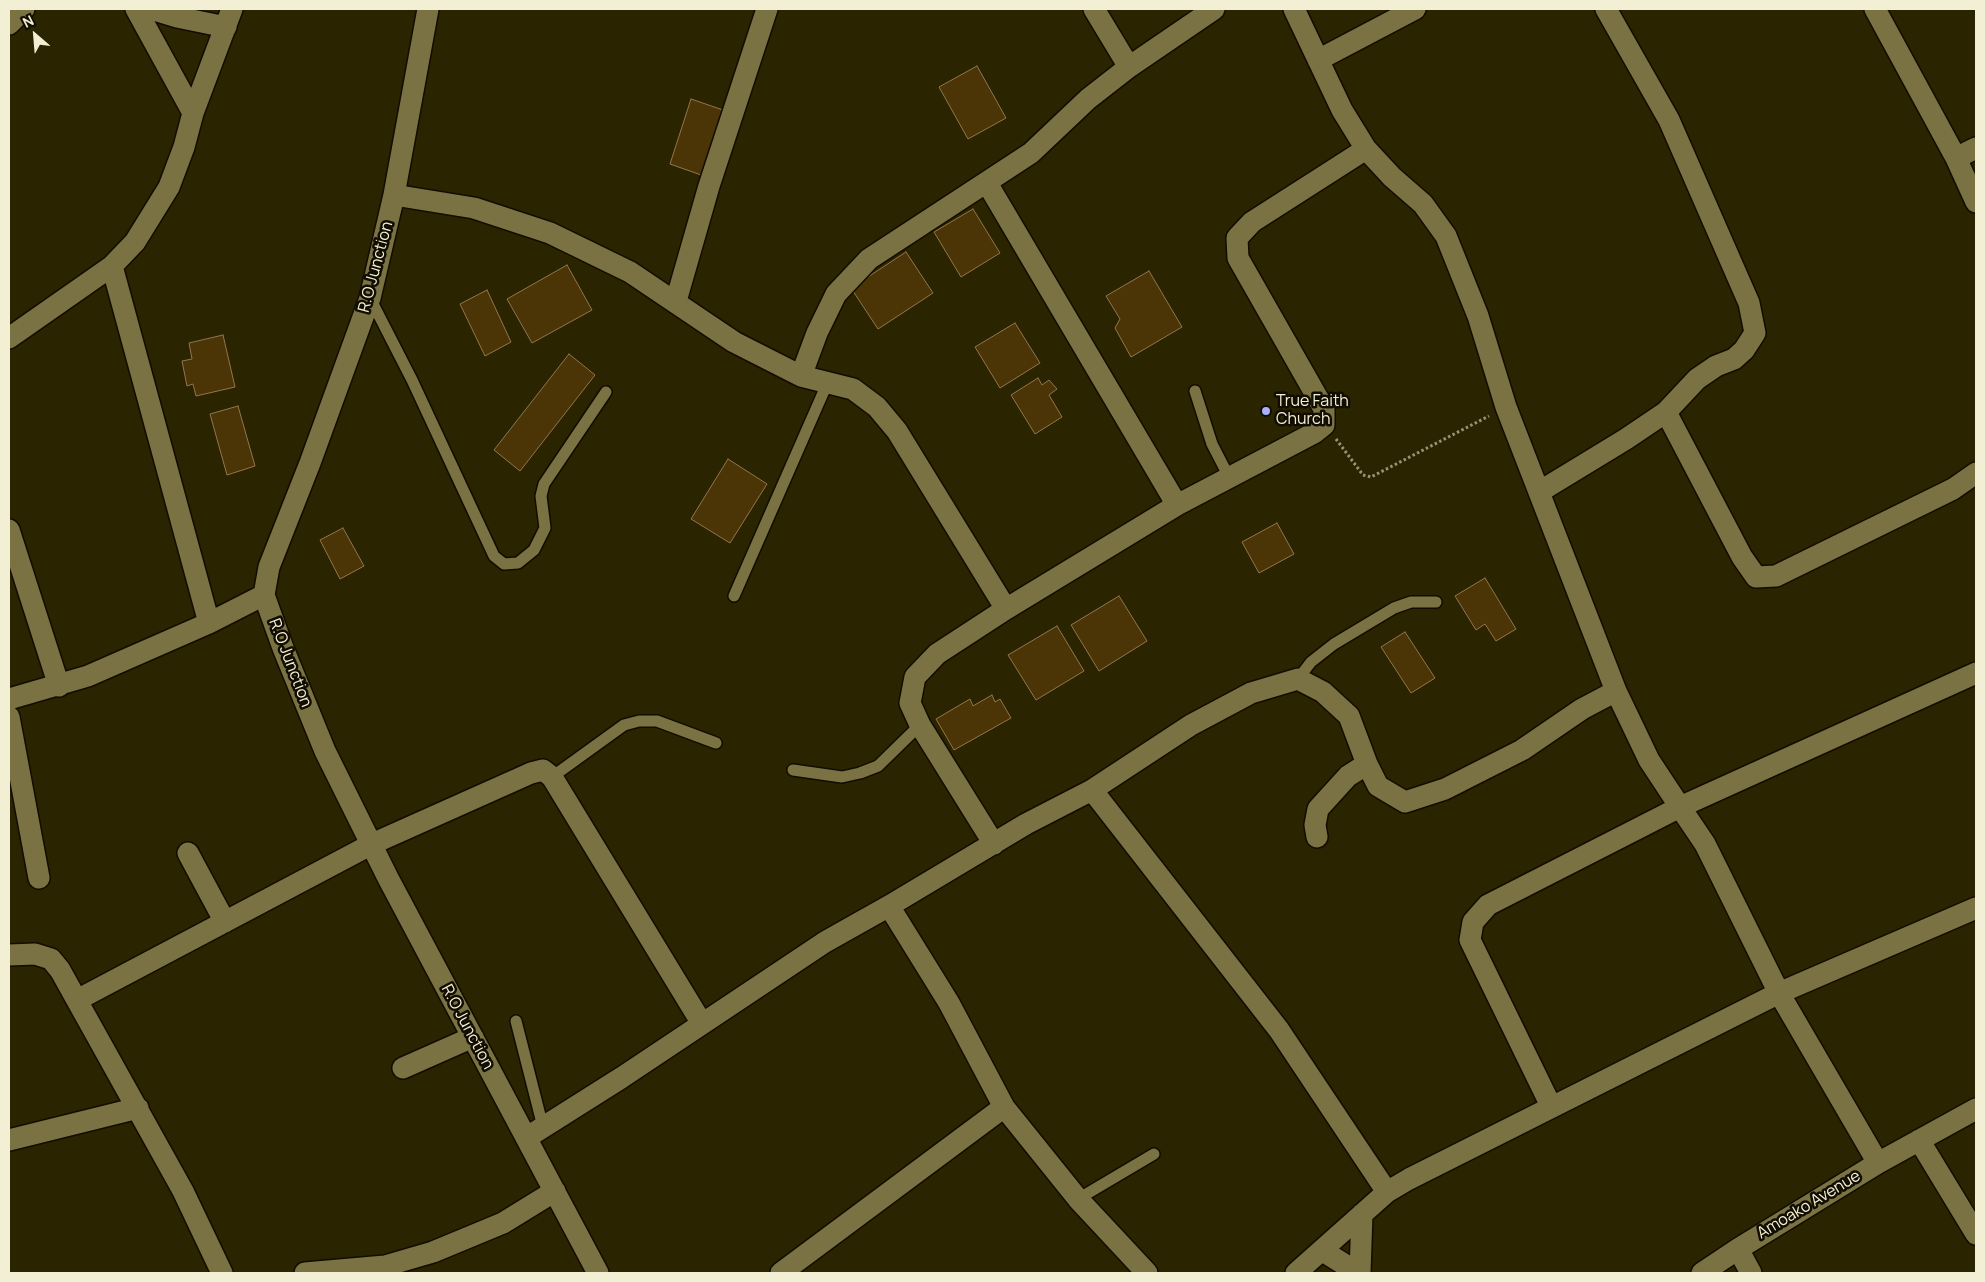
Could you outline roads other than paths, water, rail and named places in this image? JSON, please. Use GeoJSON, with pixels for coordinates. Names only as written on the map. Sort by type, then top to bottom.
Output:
{"type":"FeatureCollection","features":[{"type":"Feature","properties":{"kind":"street"},"geometry":{"type":"LineString","coordinates":[[9,24],[24,9]]}},
{"type":"Feature","properties":{"kind":"street"},"geometry":{"type":"LineString","coordinates":[[136,9],[193,113]]}},
{"type":"Feature","properties":{"kind":"street"},"geometry":{"type":"LineString","coordinates":[[9,338],[112,266],[135,242],[169,187],[184,147],[193,113],[229,18],[177,17],[151,9]]}},
{"type":"Feature","properties":{"kind":"street","name":"R.O Junction"},"geometry":{"type":"LineString","coordinates":[[428,9],[394,195],[370,298],[310,463],[269,566],[264,595],[283,648],[325,751],[473,1037],[534,1132],[555,1191],[598,1273]]}},
{"type":"Feature","properties":{"kind":"street"},"geometry":{"type":"LineString","coordinates":[[676,301],[709,186],[767,9]]}},
{"type":"Feature","properties":{"kind":"street"},"geometry":{"type":"LineString","coordinates":[[1094,9],[1129,67]]}},
{"type":"Feature","properties":{"kind":"street"},"geometry":{"type":"LineString","coordinates":[[801,376],[817,333],[836,294],[868,259],[1031,153],[1088,99],[1129,67],[1214,9]]}},
{"type":"Feature","properties":{"kind":"street"},"geometry":{"type":"LineString","coordinates":[[1294,9],[1342,110],[1366,149],[1392,177],[1423,204],[1446,236],[1478,316],[1506,408],[1616,690],[1649,760],[1705,844],[1779,993],[1878,1164]]}},
{"type":"Feature","properties":{"kind":"street"},"geometry":{"type":"LineString","coordinates":[[1318,60],[1415,9]]}},
{"type":"Feature","properties":{"kind":"street"},"geometry":{"type":"LineString","coordinates":[[1539,492],[1626,439],[1666,412],[1696,378],[1716,366],[1734,359],[1744,350],[1755,333],[1752,314],[1669,120],[1606,9]]}},
{"type":"Feature","properties":{"kind":"street"},"geometry":{"type":"LineString","coordinates":[[1875,9],[1956,158],[1976,202]]}},
{"type":"Feature","properties":{"kind":"street"},"geometry":{"type":"LineString","coordinates":[[1956,158],[1976,148]]}},
{"type":"Feature","properties":{"kind":"street"},"geometry":{"type":"LineString","coordinates":[[994,844],[920,725],[910,703],[915,677],[937,654],[1006,609],[1177,505],[1314,434],[1324,425],[1324,409],[1238,258],[1237,238],[1252,222],[1366,149]]}},
{"type":"Feature","properties":{"kind":"street"},"geometry":{"type":"LineString","coordinates":[[987,183],[1177,505]]}},
{"type":"Feature","properties":{"kind":"street"},"geometry":{"type":"LineString","coordinates":[[394,195],[474,208],[550,233],[630,272],[676,301],[734,342],[801,376],[827,384],[853,388],[877,407],[897,431],[1006,609]]}},
{"type":"Feature","properties":{"kind":"street"},"geometry":{"type":"LineString","coordinates":[[112,266],[209,623]]}},
{"type":"Feature","properties":{"kind":"street"},"geometry":{"type":"LineString","coordinates":[[1666,412],[1742,557],[1756,577],[1776,576],[1953,489],[1976,473]]}},
{"type":"Feature","properties":{"kind":"street"},"geometry":{"type":"LineString","coordinates":[[9,530],[59,686]]}},
{"type":"Feature","properties":{"kind":"street"},"geometry":{"type":"LineString","coordinates":[[9,699],[88,676],[209,623],[264,595]]}},
{"type":"Feature","properties":{"kind":"street"},"geometry":{"type":"LineString","coordinates":[[1551,1106],[1470,940],[1473,922],[1488,905],[1680,807],[1976,673]]}},
{"type":"Feature","properties":{"kind":"street"},"geometry":{"type":"LineString","coordinates":[[534,1132],[621,1078],[702,1022],[825,942],[1026,824],[1092,790],[1191,724],[1251,692],[1298,679],[1323,692],[1349,716],[1367,764],[1378,786],[1405,802],[1445,788],[1522,750],[1582,709],[1616,690]]}},
{"type":"Feature","properties":{"kind":"street"},"geometry":{"type":"LineString","coordinates":[[9,717],[39,878]]}},
{"type":"Feature","properties":{"kind":"street"},"geometry":{"type":"LineString","coordinates":[[1317,837],[1315,824],[1318,809],[1348,776],[1367,764]]}},
{"type":"Feature","properties":{"kind":"street"},"geometry":{"type":"LineString","coordinates":[[77,1000],[372,844],[531,773],[543,770],[552,777],[702,1022]]}},
{"type":"Feature","properties":{"kind":"street"},"geometry":{"type":"LineString","coordinates":[[1092,790],[1279,1030],[1387,1192]]}},
{"type":"Feature","properties":{"kind":"street"},"geometry":{"type":"LineString","coordinates":[[188,853],[225,922]]}},
{"type":"Feature","properties":{"kind":"street"},"geometry":{"type":"LineString","coordinates":[[889,906],[949,1003],[1004,1107],[1078,1199],[1146,1273]]}},
{"type":"Feature","properties":{"kind":"street"},"geometry":{"type":"LineString","coordinates":[[1296,1273],[1323,1251],[1387,1192],[1551,1106],[1779,993],[1976,908]]}},
{"type":"Feature","properties":{"kind":"street"},"geometry":{"type":"LineString","coordinates":[[9,955],[36,954],[51,959],[77,1000],[138,1108],[183,1191],[222,1273]]}},
{"type":"Feature","properties":{"kind":"street"},"geometry":{"type":"LineString","coordinates":[[403,1068],[473,1037]]}},
{"type":"Feature","properties":{"kind":"street"},"geometry":{"type":"LineString","coordinates":[[781,1273],[1004,1107]]}},
{"type":"Feature","properties":{"kind":"street"},"geometry":{"type":"LineString","coordinates":[[9,1140],[138,1108]]}},
{"type":"Feature","properties":{"kind":"street","name":"Amoako Avenue"},"geometry":{"type":"LineString","coordinates":[[1702,1273],[1878,1164],[1976,1109]]}},
{"type":"Feature","properties":{"kind":"street"},"geometry":{"type":"LineString","coordinates":[[1919,1140],[1976,1234]]}},
{"type":"Feature","properties":{"kind":"street"},"geometry":{"type":"LineString","coordinates":[[305,1273],[386,1270],[503,1223],[555,1191]]}},
{"type":"Feature","properties":{"kind":"street"},"geometry":{"type":"LineString","coordinates":[[1323,1251],[1359,1273],[1362,1214]]}},
{"type":"Feature","properties":{"kind":"street"},"geometry":{"type":"LineString","coordinates":[[1738,1249],[1751,1273]]}},
{"type":"Feature","properties":{"kind":"lane"},"geometry":{"type":"LineString","coordinates":[[370,298],[412,380],[494,556],[504,564],[518,563],[534,550],[544,528],[540,496],[544,484],[606,392]]}},
{"type":"Feature","properties":{"kind":"lane"},"geometry":{"type":"LineString","coordinates":[[734,596],[827,384]]}},
{"type":"Feature","properties":{"kind":"lane"},"geometry":{"type":"LineString","coordinates":[[1195,391],[1212,444],[1229,477]]}},
{"type":"Feature","properties":{"kind":"lane"},"geometry":{"type":"LineString","coordinates":[[1298,679],[1311,662],[1334,644],[1394,608],[1411,602],[1436,602]]}},
{"type":"Feature","properties":{"kind":"lane"},"geometry":{"type":"LineString","coordinates":[[552,777],[624,725],[639,720],[656,721],[716,742]]}},
{"type":"Feature","properties":{"kind":"lane"},"geometry":{"type":"LineString","coordinates":[[793,770],[842,777],[860,773],[878,766],[920,725]]}},
{"type":"Feature","properties":{"kind":"lane"},"geometry":{"type":"LineString","coordinates":[[516,1021],[534,1132]]}},
{"type":"Feature","properties":{"kind":"lane"},"geometry":{"type":"LineString","coordinates":[[1078,1199],[1154,1154]]}},
{"type":"Feature","properties":{"kind":"place","name":"True Faith Church"},"geometry":{"type":"Point","coordinates":[1266,411]}}]}
